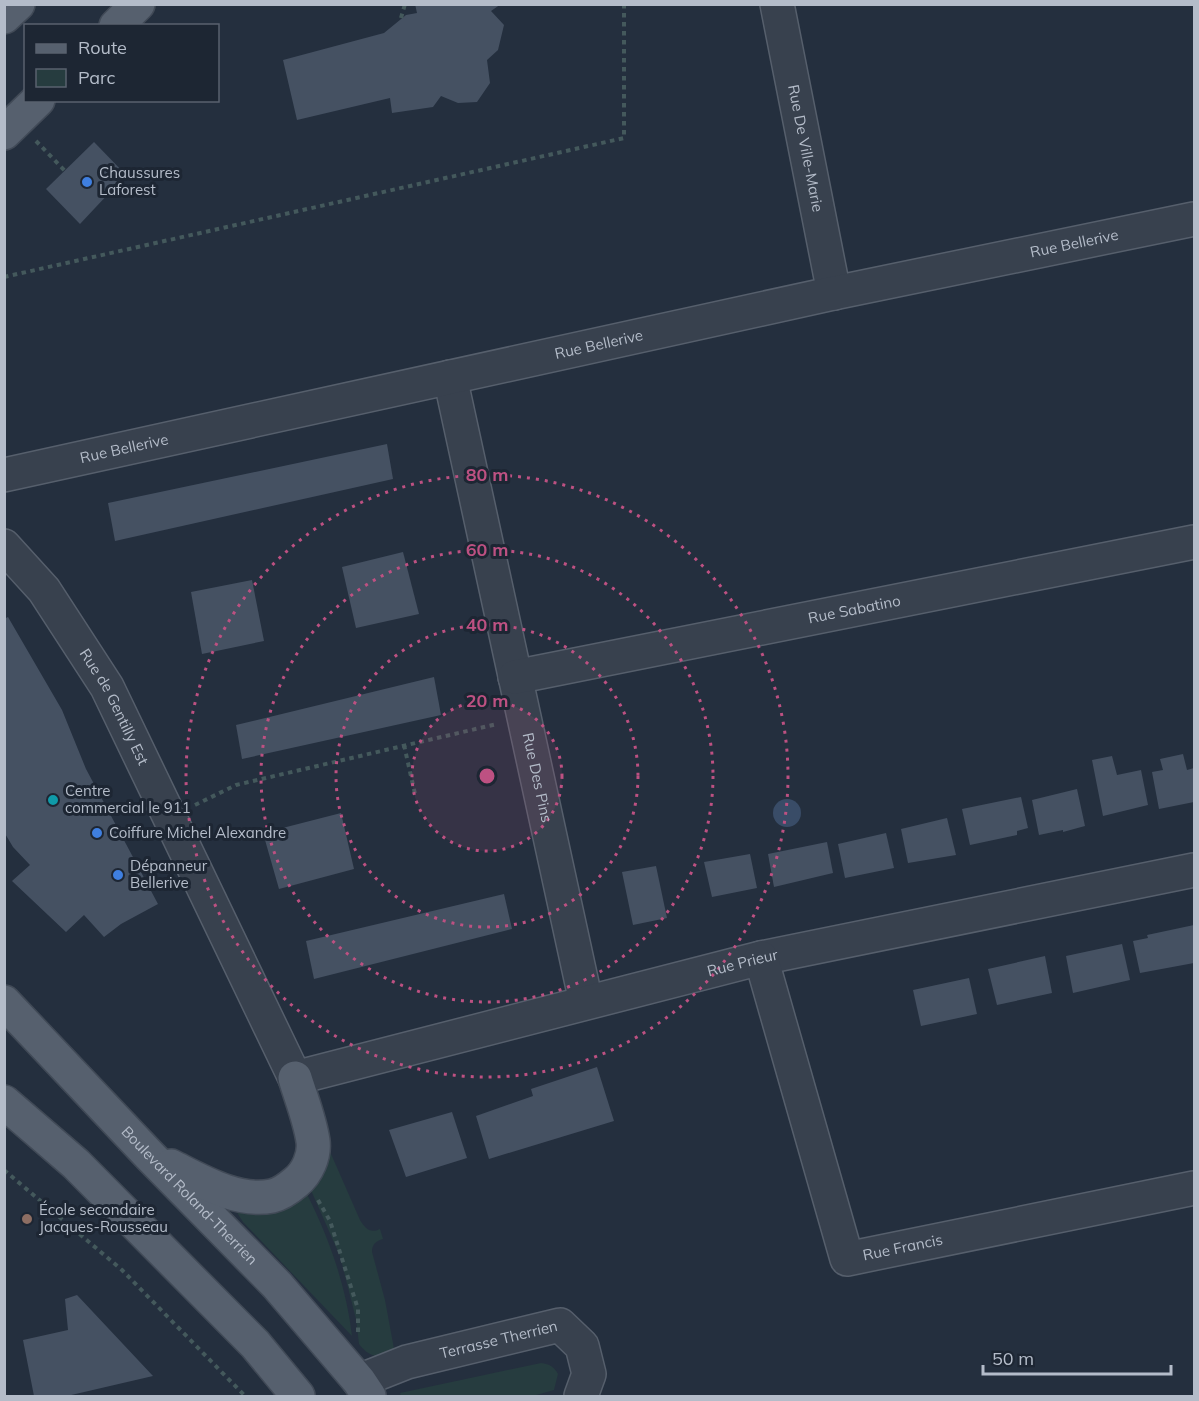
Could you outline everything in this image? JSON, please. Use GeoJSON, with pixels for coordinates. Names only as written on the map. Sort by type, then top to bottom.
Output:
{"type":"FeatureCollection","features":[{"type":"Feature","properties":{"kind":"main road"},"geometry":{"type":"LineString","coordinates":[[4,17],[18,4]]}},
{"type":"Feature","properties":{"kind":"main road"},"geometry":{"type":"LineString","coordinates":[[118,24],[138,4]]}},
{"type":"Feature","properties":{"kind":"main road","name":"Boulevard Roland-Therrien"},"geometry":{"type":"LineString","coordinates":[[4,1002],[150,1156],[277,1285],[364,1389]]}},
{"type":"Feature","properties":{"kind":"main road"},"geometry":{"type":"LineString","coordinates":[[150,1156],[199,1180],[238,1195],[274,1196],[304,1176],[312,1157],[313,1141],[295,1078]]}},
{"type":"Feature","properties":{"kind":"main road"},"geometry":{"type":"LineString","coordinates":[[4,1102],[92,1180],[255,1344],[298,1396]]}},
{"type":"Feature","properties":{"kind":"street","name":"Rue De Ville-Marie"},"geometry":{"type":"LineString","coordinates":[[777,4],[834,293]]}},
{"type":"Feature","properties":{"kind":"street","name":"Rue Bellerive"},"geometry":{"type":"LineString","coordinates":[[4,475],[834,293],[1194,219]]}},
{"type":"Feature","properties":{"kind":"street","name":"Rue Des Pins"},"geometry":{"type":"LineString","coordinates":[[450,377],[586,1002]]}},
{"type":"Feature","properties":{"kind":"street","name":"Rue Sabatino"},"geometry":{"type":"LineString","coordinates":[[515,677],[1194,542]]}},
{"type":"Feature","properties":{"kind":"street","name":"Rue de Gentilly Est"},"geometry":{"type":"LineString","coordinates":[[4,546],[44,590],[107,687],[295,1078]]}},
{"type":"Feature","properties":{"kind":"street","name":"Rue Prieur"},"geometry":{"type":"LineString","coordinates":[[295,1078],[761,958],[1194,870]]}},
{"type":"Feature","properties":{"kind":"street","name":"Rue Francis"},"geometry":{"type":"LineString","coordinates":[[761,958],[847,1259],[1194,1188]]}},
{"type":"Feature","properties":{"kind":"street","name":"Terrasse Therrien"},"geometry":{"type":"LineString","coordinates":[[364,1389],[407,1362],[560,1325],[582,1346],[589,1374],[581,1396]]}},
{"type":"Feature","properties":{"kind":"path"},"geometry":{"type":"LineString","coordinates":[[401,18],[405,4]]}},
{"type":"Feature","properties":{"kind":"path"},"geometry":{"type":"LineString","coordinates":[[4,277],[624,138],[624,4]]}},
{"type":"Feature","properties":{"kind":"path"},"geometry":{"type":"LineString","coordinates":[[20,118],[65,171]]}},
{"type":"Feature","properties":{"kind":"path"},"geometry":{"type":"LineString","coordinates":[[170,818],[236,785],[524,717]]}},
{"type":"Feature","properties":{"kind":"path"},"geometry":{"type":"LineString","coordinates":[[404,745],[415,794]]}},
{"type":"Feature","properties":{"kind":"path"},"geometry":{"type":"LineString","coordinates":[[4,1170],[122,1270],[245,1396]]}},
{"type":"Feature","properties":{"kind":"path"},"geometry":{"type":"LineString","coordinates":[[304,1176],[330,1221],[358,1309],[364,1389]]}},
{"type":"Feature","properties":{"kind":"green space"},"geometry":{"type":"Polygon","coordinates":[[[317,1122],[360,1220],[368,1229],[373,1231],[380,1229],[383,1239],[375,1243],[372,1252],[385,1300],[395,1354],[375,1356],[359,1344],[356,1319],[340,1256],[310,1188],[317,1122]]]}},
{"type":"Feature","properties":{"kind":"green space"},"geometry":{"type":"Polygon","coordinates":[[[306,1192],[335,1262],[346,1298],[352,1336],[243,1222],[236,1211],[306,1192]]]}},
{"type":"Feature","properties":{"kind":"green space"},"geometry":{"type":"Polygon","coordinates":[[[541,1363],[551,1366],[558,1374],[554,1390],[533,1396],[401,1396],[400,1393],[541,1363]]]}},
{"type":"Feature","properties":{"kind":"water"},"geometry":{"type":"Polygon","coordinates":[[[787,799],[797,803],[801,813],[797,823],[787,827],[777,823],[773,813],[777,803],[787,799]]]}},
{"type":"Feature","properties":{"kind":"building"},"geometry":{"type":"Polygon","coordinates":[[[415,4],[501,4],[491,11],[504,25],[498,50],[487,60],[490,83],[477,102],[458,103],[441,96],[433,107],[392,113],[390,98],[297,120],[283,60],[384,33],[406,15],[417,13],[415,4]]]}},
{"type":"Feature","properties":{"kind":"building","name":"Chaussures Laforest"},"geometry":{"type":"Polygon","coordinates":[[[94,142],[126,175],[80,224],[46,189],[94,142]]]}},
{"type":"Feature","properties":{"kind":"building"},"geometry":{"type":"Polygon","coordinates":[[[387,444],[393,479],[115,541],[108,503],[387,444]]]}},
{"type":"Feature","properties":{"kind":"building"},"geometry":{"type":"Polygon","coordinates":[[[403,552],[419,614],[356,628],[342,567],[403,552]]]}},
{"type":"Feature","properties":{"kind":"building"},"geometry":{"type":"Polygon","coordinates":[[[252,580],[264,641],[202,654],[191,592],[252,580]]]}},
{"type":"Feature","properties":{"kind":"building","name":"Centre commercial le 911"},"geometry":{"type":"Polygon","coordinates":[[[8,617],[62,710],[86,769],[158,904],[121,924],[104,937],[84,915],[66,932],[12,881],[30,865],[13,847],[4,832],[4,619],[8,617]]]}},
{"type":"Feature","properties":{"kind":"building"},"geometry":{"type":"Polygon","coordinates":[[[434,677],[441,715],[242,759],[236,725],[434,677]]]}},
{"type":"Feature","properties":{"kind":"building"},"geometry":{"type":"Polygon","coordinates":[[[1183,754],[1187,770],[1194,768],[1194,802],[1159,809],[1152,772],[1163,770],[1160,759],[1183,754]]]}},
{"type":"Feature","properties":{"kind":"building"},"geometry":{"type":"Polygon","coordinates":[[[1112,756],[1117,775],[1141,770],[1148,805],[1103,816],[1092,760],[1112,756]]]}},
{"type":"Feature","properties":{"kind":"building"},"geometry":{"type":"Polygon","coordinates":[[[1077,789],[1085,826],[1039,835],[1032,800],[1077,789]]]}},
{"type":"Feature","properties":{"kind":"building"},"geometry":{"type":"Polygon","coordinates":[[[1021,797],[1028,828],[1017,831],[1017,835],[970,845],[962,809],[1021,797]]]}},
{"type":"Feature","properties":{"kind":"building"},"geometry":{"type":"Polygon","coordinates":[[[341,813],[354,869],[279,889],[263,833],[341,813]]]}},
{"type":"Feature","properties":{"kind":"building"},"geometry":{"type":"Polygon","coordinates":[[[947,818],[956,855],[908,863],[901,829],[947,818]]]}},
{"type":"Feature","properties":{"kind":"building"},"geometry":{"type":"Polygon","coordinates":[[[886,833],[894,868],[845,878],[838,844],[886,833]]]}},
{"type":"Feature","properties":{"kind":"building"},"geometry":{"type":"Polygon","coordinates":[[[827,842],[833,873],[774,887],[768,854],[827,842]]]}},
{"type":"Feature","properties":{"kind":"building"},"geometry":{"type":"Polygon","coordinates":[[[750,854],[757,888],[712,897],[704,862],[750,854]]]}},
{"type":"Feature","properties":{"kind":"building"},"geometry":{"type":"Polygon","coordinates":[[[656,866],[667,918],[633,925],[622,872],[656,866]]]}},
{"type":"Feature","properties":{"kind":"building"},"geometry":{"type":"Polygon","coordinates":[[[504,894],[512,929],[314,979],[306,941],[504,894]]]}},
{"type":"Feature","properties":{"kind":"building"},"geometry":{"type":"Polygon","coordinates":[[[1194,925],[1194,963],[1140,973],[1133,941],[1148,938],[1147,935],[1194,925]]]}},
{"type":"Feature","properties":{"kind":"building"},"geometry":{"type":"Polygon","coordinates":[[[1122,944],[1130,980],[1073,993],[1066,956],[1122,944]]]}},
{"type":"Feature","properties":{"kind":"building"},"geometry":{"type":"Polygon","coordinates":[[[1045,956],[1052,993],[997,1005],[988,969],[1045,956]]]}},
{"type":"Feature","properties":{"kind":"building"},"geometry":{"type":"Polygon","coordinates":[[[969,978],[977,1014],[921,1026],[913,990],[969,978]]]}},
{"type":"Feature","properties":{"kind":"building"},"geometry":{"type":"Polygon","coordinates":[[[597,1067],[614,1121],[489,1159],[476,1116],[533,1096],[531,1089],[597,1067]]]}},
{"type":"Feature","properties":{"kind":"building"},"geometry":{"type":"Polygon","coordinates":[[[452,1112],[467,1158],[406,1177],[389,1130],[452,1112]]]}},
{"type":"Feature","properties":{"kind":"building"},"geometry":{"type":"Polygon","coordinates":[[[77,1295],[153,1376],[67,1396],[34,1396],[23,1340],[68,1330],[65,1299],[77,1295]]]}},
{"type":"Feature","properties":{"kind":"place","name":"Chaussures Laforest"},"geometry":{"type":"Point","coordinates":[87,182]}},
{"type":"Feature","properties":{"kind":"place","name":"Centre commercial le 911"},"geometry":{"type":"Point","coordinates":[53,800]}},
{"type":"Feature","properties":{"kind":"place","name":"Coiffure Michel Alexandre"},"geometry":{"type":"Point","coordinates":[97,833]}},
{"type":"Feature","properties":{"kind":"place","name":"Dépanneur Bellerive"},"geometry":{"type":"Point","coordinates":[118,875]}},
{"type":"Feature","properties":{"kind":"place","name":"École secondaire Jacques-Rousseau"},"geometry":{"type":"Point","coordinates":[27,1219]}}]}
